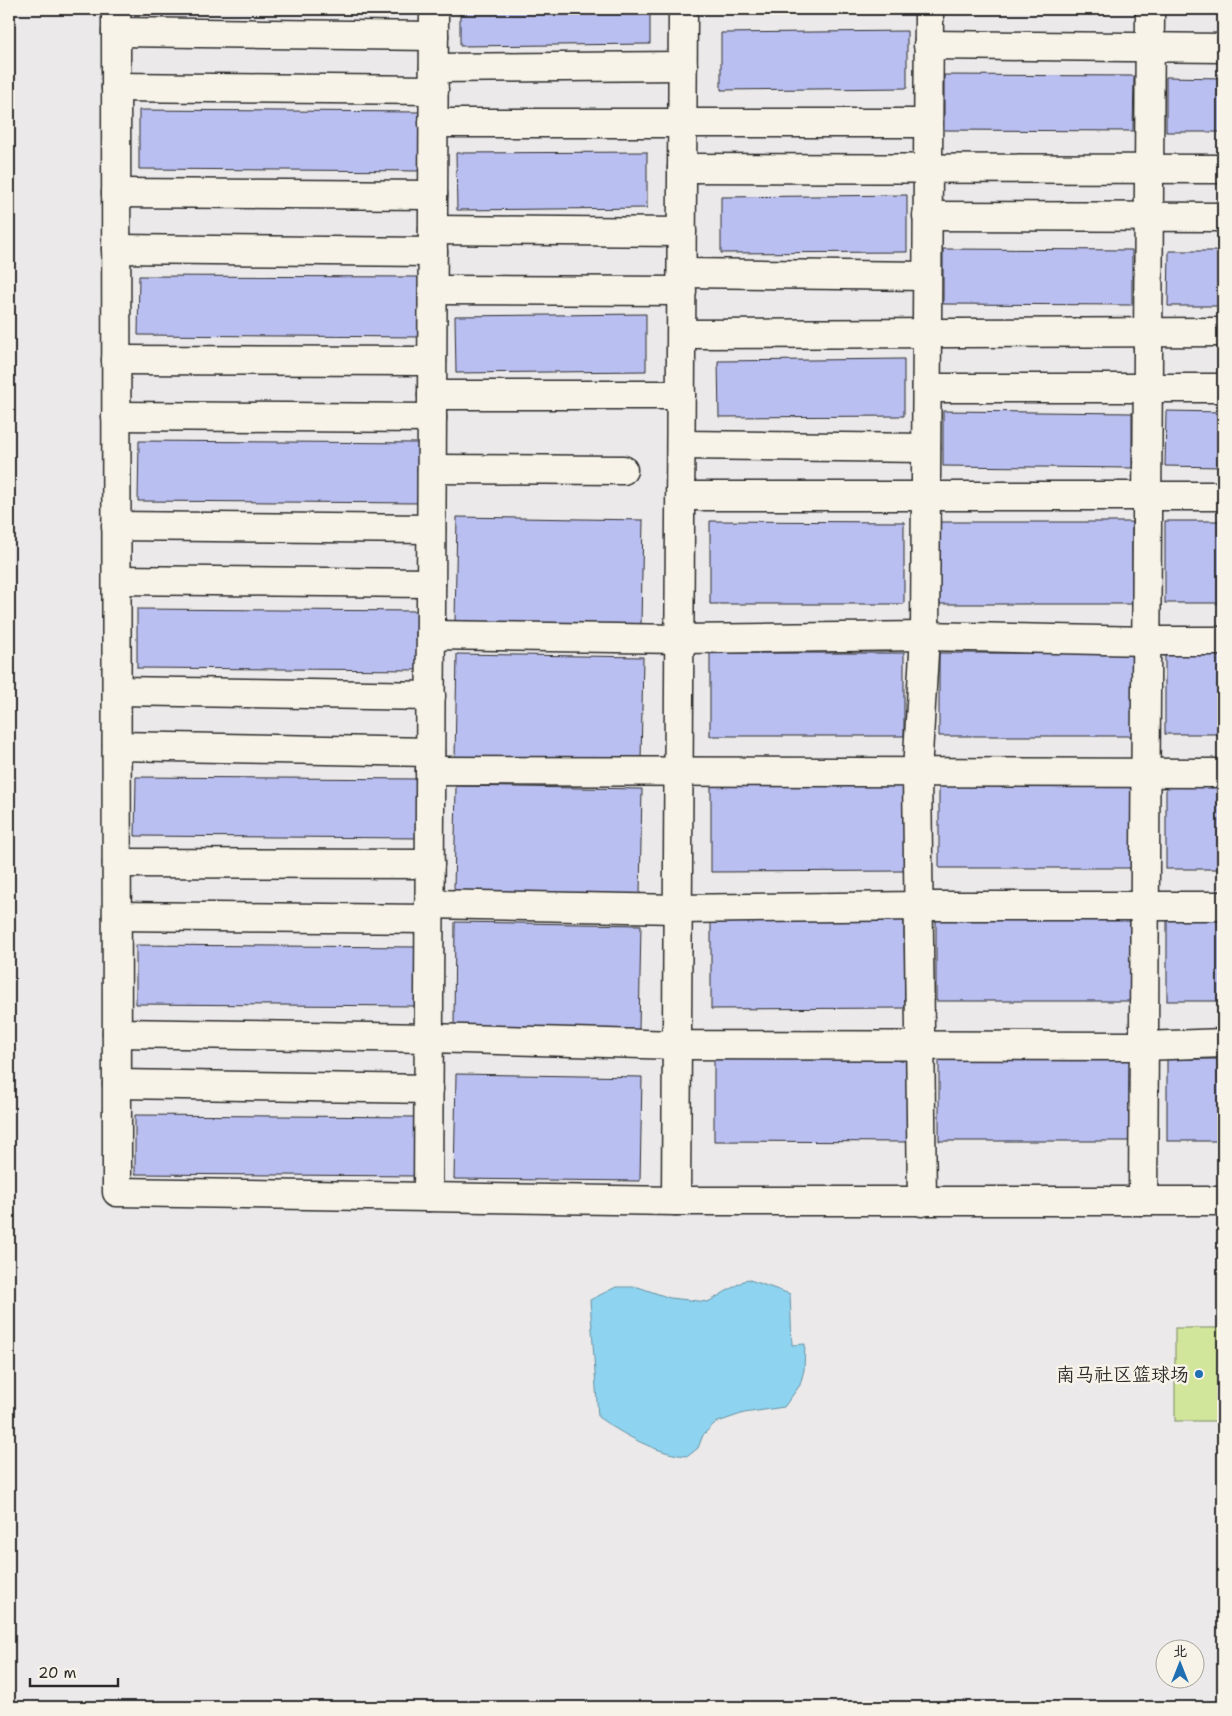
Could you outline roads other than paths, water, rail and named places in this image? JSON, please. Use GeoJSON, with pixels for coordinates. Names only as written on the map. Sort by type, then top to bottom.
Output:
{"type":"FeatureCollection","features":[{"type":"Feature","properties":{"kind":"street"},"geometry":{"type":"LineString","coordinates":[[428,1198],[434,9]]}},
{"type":"Feature","properties":{"kind":"street"},"geometry":{"type":"LineString","coordinates":[[676,1201],[683,9]]}},
{"type":"Feature","properties":{"kind":"street"},"geometry":{"type":"LineString","coordinates":[[922,1202],[917,772],[925,636],[929,9]]}},
{"type":"Feature","properties":{"kind":"street"},"geometry":{"type":"LineString","coordinates":[[1143,1201],[1150,9]]}},
{"type":"Feature","properties":{"kind":"street"},"geometry":{"type":"LineString","coordinates":[[434,36],[116,20],[117,1192],[676,1201],[1223,1201]]}},
{"type":"Feature","properties":{"kind":"street"},"geometry":{"type":"LineString","coordinates":[[928,44],[1223,48]]}},
{"type":"Feature","properties":{"kind":"street"},"geometry":{"type":"LineString","coordinates":[[116,87],[434,79],[683,66]]}},
{"type":"Feature","properties":{"kind":"street"},"geometry":{"type":"LineString","coordinates":[[433,123],[928,123]]}},
{"type":"Feature","properties":{"kind":"street"},"geometry":{"type":"LineString","coordinates":[[682,168],[1223,169]]}},
{"type":"Feature","properties":{"kind":"street"},"geometry":{"type":"LineString","coordinates":[[116,193],[433,195]]}},
{"type":"Feature","properties":{"kind":"street"},"geometry":{"type":"LineString","coordinates":[[928,216],[1223,217]]}},
{"type":"Feature","properties":{"kind":"street"},"geometry":{"type":"LineString","coordinates":[[116,249],[433,241],[682,232]]}},
{"type":"Feature","properties":{"kind":"street"},"geometry":{"type":"LineString","coordinates":[[433,290],[927,276]]}},
{"type":"Feature","properties":{"kind":"street"},"geometry":{"type":"LineString","coordinates":[[682,334],[1223,332]]}},
{"type":"Feature","properties":{"kind":"street"},"geometry":{"type":"LineString","coordinates":[[116,360],[432,361]]}},
{"type":"Feature","properties":{"kind":"street"},"geometry":{"type":"LineString","coordinates":[[927,388],[1223,388]]}},
{"type":"Feature","properties":{"kind":"street"},"geometry":{"type":"LineString","coordinates":[[116,416],[432,406],[681,395]]}},
{"type":"Feature","properties":{"kind":"street"},"geometry":{"type":"LineString","coordinates":[[681,445],[926,448]]}},
{"type":"Feature","properties":{"kind":"street"},"geometry":{"type":"LineString","coordinates":[[432,468],[623,470]]}},
{"type":"Feature","properties":{"kind":"street"},"geometry":{"type":"LineString","coordinates":[[681,496],[1223,496]]}},
{"type":"Feature","properties":{"kind":"street"},"geometry":{"type":"LineString","coordinates":[[116,526],[431,529]]}},
{"type":"Feature","properties":{"kind":"street"},"geometry":{"type":"LineString","coordinates":[[117,580],[431,583]]}},
{"type":"Feature","properties":{"kind":"street"},"geometry":{"type":"LineString","coordinates":[[431,635],[680,639],[925,636],[1223,641]]}},
{"type":"Feature","properties":{"kind":"street"},"geometry":{"type":"LineString","coordinates":[[117,691],[431,696]]}},
{"type":"Feature","properties":{"kind":"street"},"geometry":{"type":"LineString","coordinates":[[117,746],[430,762],[679,772],[1223,773]]}},
{"type":"Feature","properties":{"kind":"street"},"geometry":{"type":"LineString","coordinates":[[117,863],[430,864]]}},
{"type":"Feature","properties":{"kind":"street"},"geometry":{"type":"LineString","coordinates":[[117,916],[919,906],[1223,906]]}},
{"type":"Feature","properties":{"kind":"street"},"geometry":{"type":"LineString","coordinates":[[117,1033],[429,1038],[677,1045],[1144,1046],[1223,1043]]}},
{"type":"Feature","properties":{"kind":"street"},"geometry":{"type":"LineString","coordinates":[[117,1084],[429,1089]]}},
{"type":"Feature","properties":{"kind":"water"},"geometry":{"type":"Polygon","coordinates":[[[747,1279],[790,1294],[792,1345],[805,1344],[804,1370],[800,1385],[784,1407],[744,1413],[715,1423],[703,1435],[698,1448],[688,1456],[653,1448],[629,1437],[598,1417],[590,1300],[616,1287],[638,1287],[670,1298],[708,1302],[747,1279]]]}},
{"type":"Feature","properties":{"kind":"place","name":"南马社区篮球场"},"geometry":{"type":"Point","coordinates":[1199,1374]}}]}
